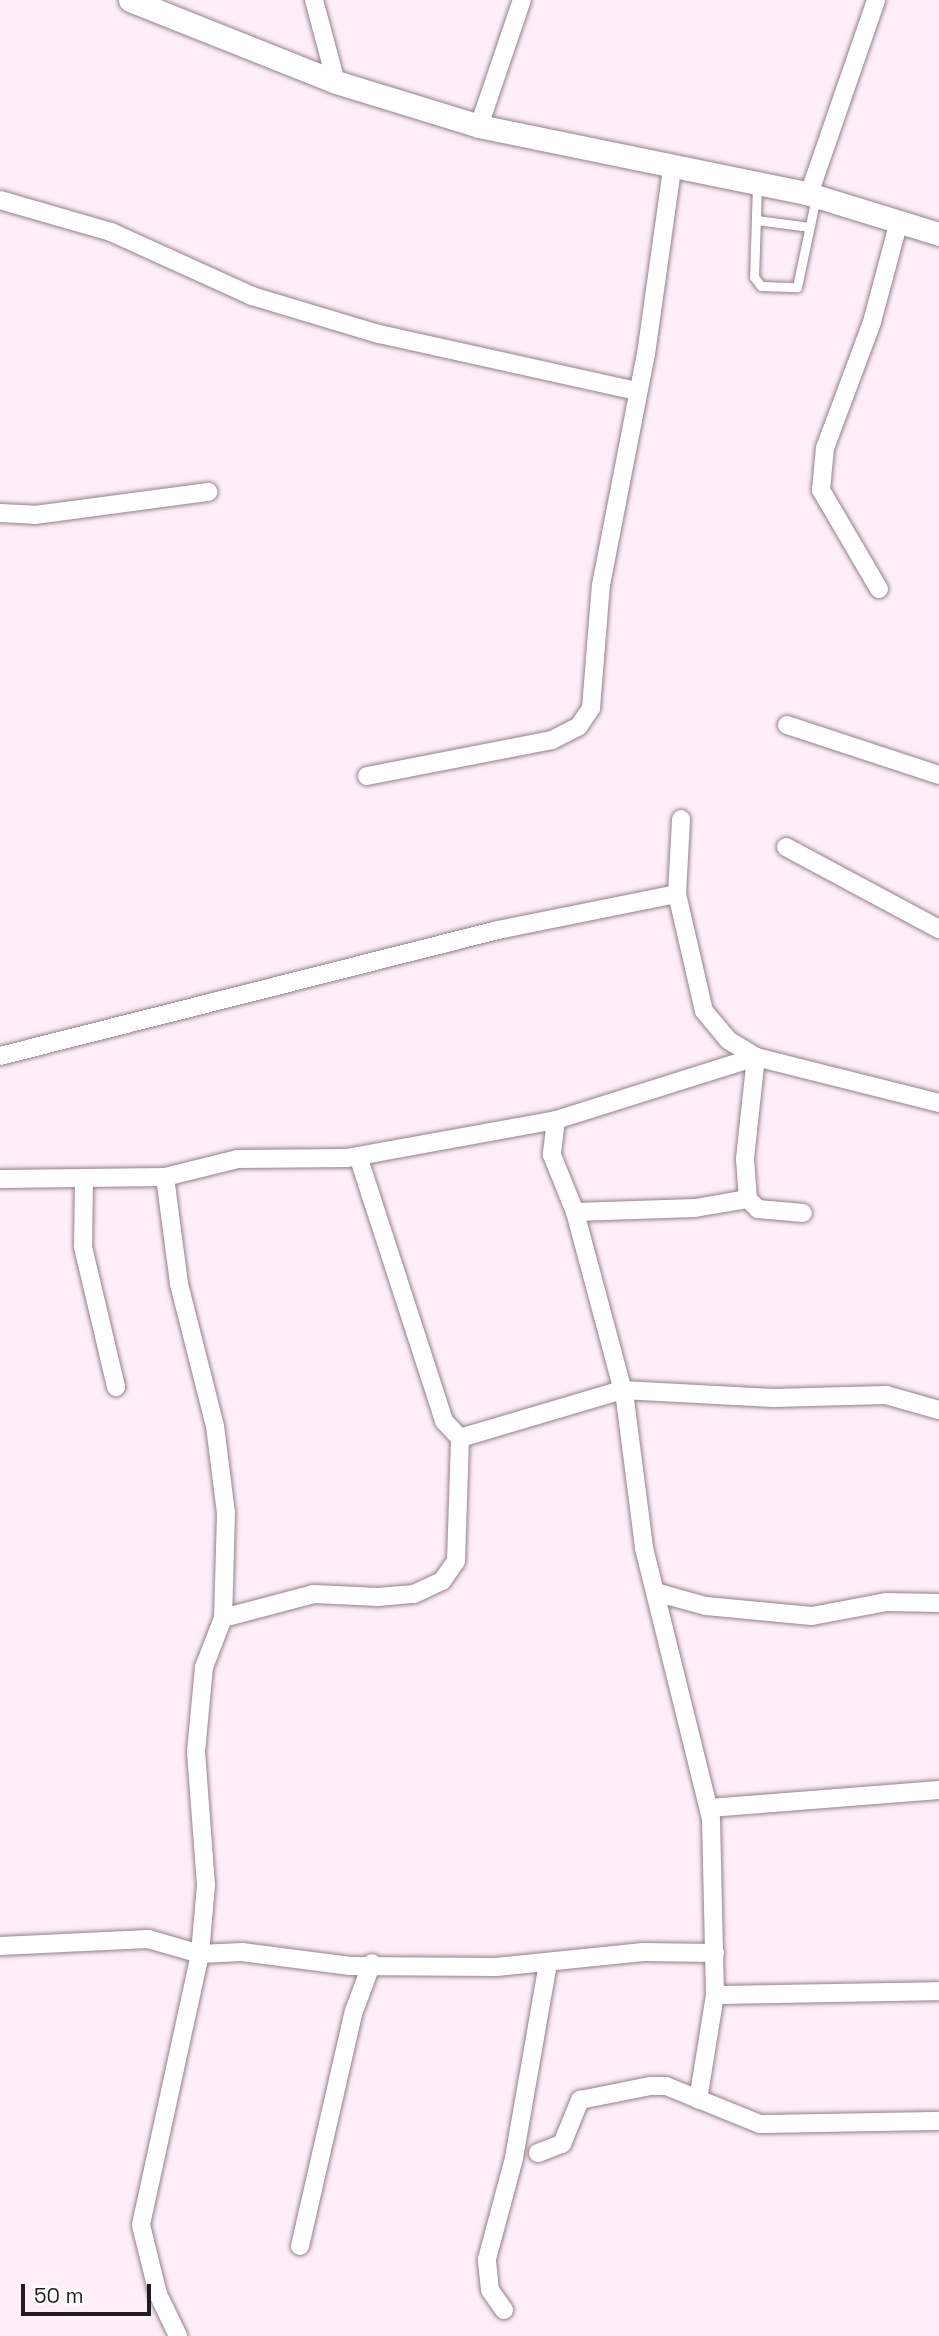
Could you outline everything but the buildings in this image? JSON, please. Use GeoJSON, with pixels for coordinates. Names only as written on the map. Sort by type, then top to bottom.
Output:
{"type":"FeatureCollection","features":[{"type":"Feature","properties":{"kind":"street"},"geometry":{"type":"LineString","coordinates":[[130,0],[336,82],[479,126],[813,195],[939,234]]}},
{"type":"Feature","properties":{"kind":"street"},"geometry":{"type":"LineString","coordinates":[[314,0],[336,82]]}},
{"type":"Feature","properties":{"kind":"street"},"geometry":{"type":"LineString","coordinates":[[479,126],[522,0]]}},
{"type":"Feature","properties":{"kind":"street"},"geometry":{"type":"LineString","coordinates":[[813,195],[876,0]]}},
{"type":"Feature","properties":{"kind":"street"},"geometry":{"type":"LineString","coordinates":[[368,776],[552,740],[579,726],[591,708],[601,585],[672,168]]}},
{"type":"Feature","properties":{"kind":"street"},"geometry":{"type":"LineString","coordinates":[[0,200],[111,232],[265,300],[379,334],[636,391]]}},
{"type":"Feature","properties":{"kind":"street"},"geometry":{"type":"LineString","coordinates":[[878,589],[821,491],[825,448],[872,322],[899,221]]}},
{"type":"Feature","properties":{"kind":"street"},"geometry":{"type":"LineString","coordinates":[[0,513],[36,515],[208,492]]}},
{"type":"Feature","properties":{"kind":"street"},"geometry":{"type":"LineString","coordinates":[[787,725],[939,775]]}},
{"type":"Feature","properties":{"kind":"street"},"geometry":{"type":"LineString","coordinates":[[681,819],[677,894],[704,1011],[728,1040],[756,1057],[939,1103]]}},
{"type":"Feature","properties":{"kind":"street"},"geometry":{"type":"LineString","coordinates":[[786,847],[939,929]]}},
{"type":"Feature","properties":{"kind":"street"},"geometry":{"type":"LineString","coordinates":[[0,1056],[498,930],[677,894]]}},
{"type":"Feature","properties":{"kind":"street"},"geometry":{"type":"LineString","coordinates":[[0,1179],[165,1177],[238,1159],[358,1156],[556,1120],[756,1057]]}},
{"type":"Feature","properties":{"kind":"street"},"geometry":{"type":"LineString","coordinates":[[756,1057],[745,1159],[748,1199],[758,1209],[803,1213]]}},
{"type":"Feature","properties":{"kind":"street"},"geometry":{"type":"LineString","coordinates":[[556,1120],[552,1156],[575,1212],[622,1390],[655,1592],[709,1808],[715,1995],[698,2100]]}},
{"type":"Feature","properties":{"kind":"street"},"geometry":{"type":"LineString","coordinates":[[223,1618],[314,1594],[379,1597],[414,1594],[442,1581],[456,1561],[460,1438],[444,1421],[358,1156]]}},
{"type":"Feature","properties":{"kind":"street"},"geometry":{"type":"LineString","coordinates":[[165,1177],[179,1284],[222,1468],[223,1618],[204,1667],[196,1752],[206,1885],[200,1954],[141,2225],[158,2294],[178,2336]]}},
{"type":"Feature","properties":{"kind":"street"},"geometry":{"type":"LineString","coordinates":[[84,1179],[83,1247],[116,1387]]}},
{"type":"Feature","properties":{"kind":"street"},"geometry":{"type":"LineString","coordinates":[[575,1212],[695,1208],[748,1199]]}},
{"type":"Feature","properties":{"kind":"street"},"geometry":{"type":"LineString","coordinates":[[460,1438],[622,1390],[773,1398],[886,1395],[939,1410]]}},
{"type":"Feature","properties":{"kind":"street"},"geometry":{"type":"LineString","coordinates":[[655,1592],[706,1606],[812,1615],[886,1602],[939,1603]]}},
{"type":"Feature","properties":{"kind":"street"},"geometry":{"type":"LineString","coordinates":[[709,1808],[939,1790]]}},
{"type":"Feature","properties":{"kind":"street"},"geometry":{"type":"LineString","coordinates":[[0,1946],[148,1939],[200,1954],[372,1963],[548,1964],[643,1952],[715,1953]]}},
{"type":"Feature","properties":{"kind":"street"},"geometry":{"type":"LineString","coordinates":[[300,2246],[354,2011],[372,1963]]}},
{"type":"Feature","properties":{"kind":"street"},"geometry":{"type":"LineString","coordinates":[[504,2310],[490,2290],[487,2259],[514,2158],[548,1964]]}},
{"type":"Feature","properties":{"kind":"street"},"geometry":{"type":"LineString","coordinates":[[715,1995],[939,1992]]}},
{"type":"Feature","properties":{"kind":"street"},"geometry":{"type":"LineString","coordinates":[[538,2153],[562,2144],[574,2107],[587,2097],[666,2086],[760,2124],[939,2121]]}},
{"type":"Feature","properties":{"kind":"lane"},"geometry":{"type":"LineString","coordinates":[[757,184],[754,277],[761,286],[797,288],[810,227],[813,195]]}},
{"type":"Feature","properties":{"kind":"lane"},"geometry":{"type":"LineString","coordinates":[[756,220],[810,227]]}}]}
